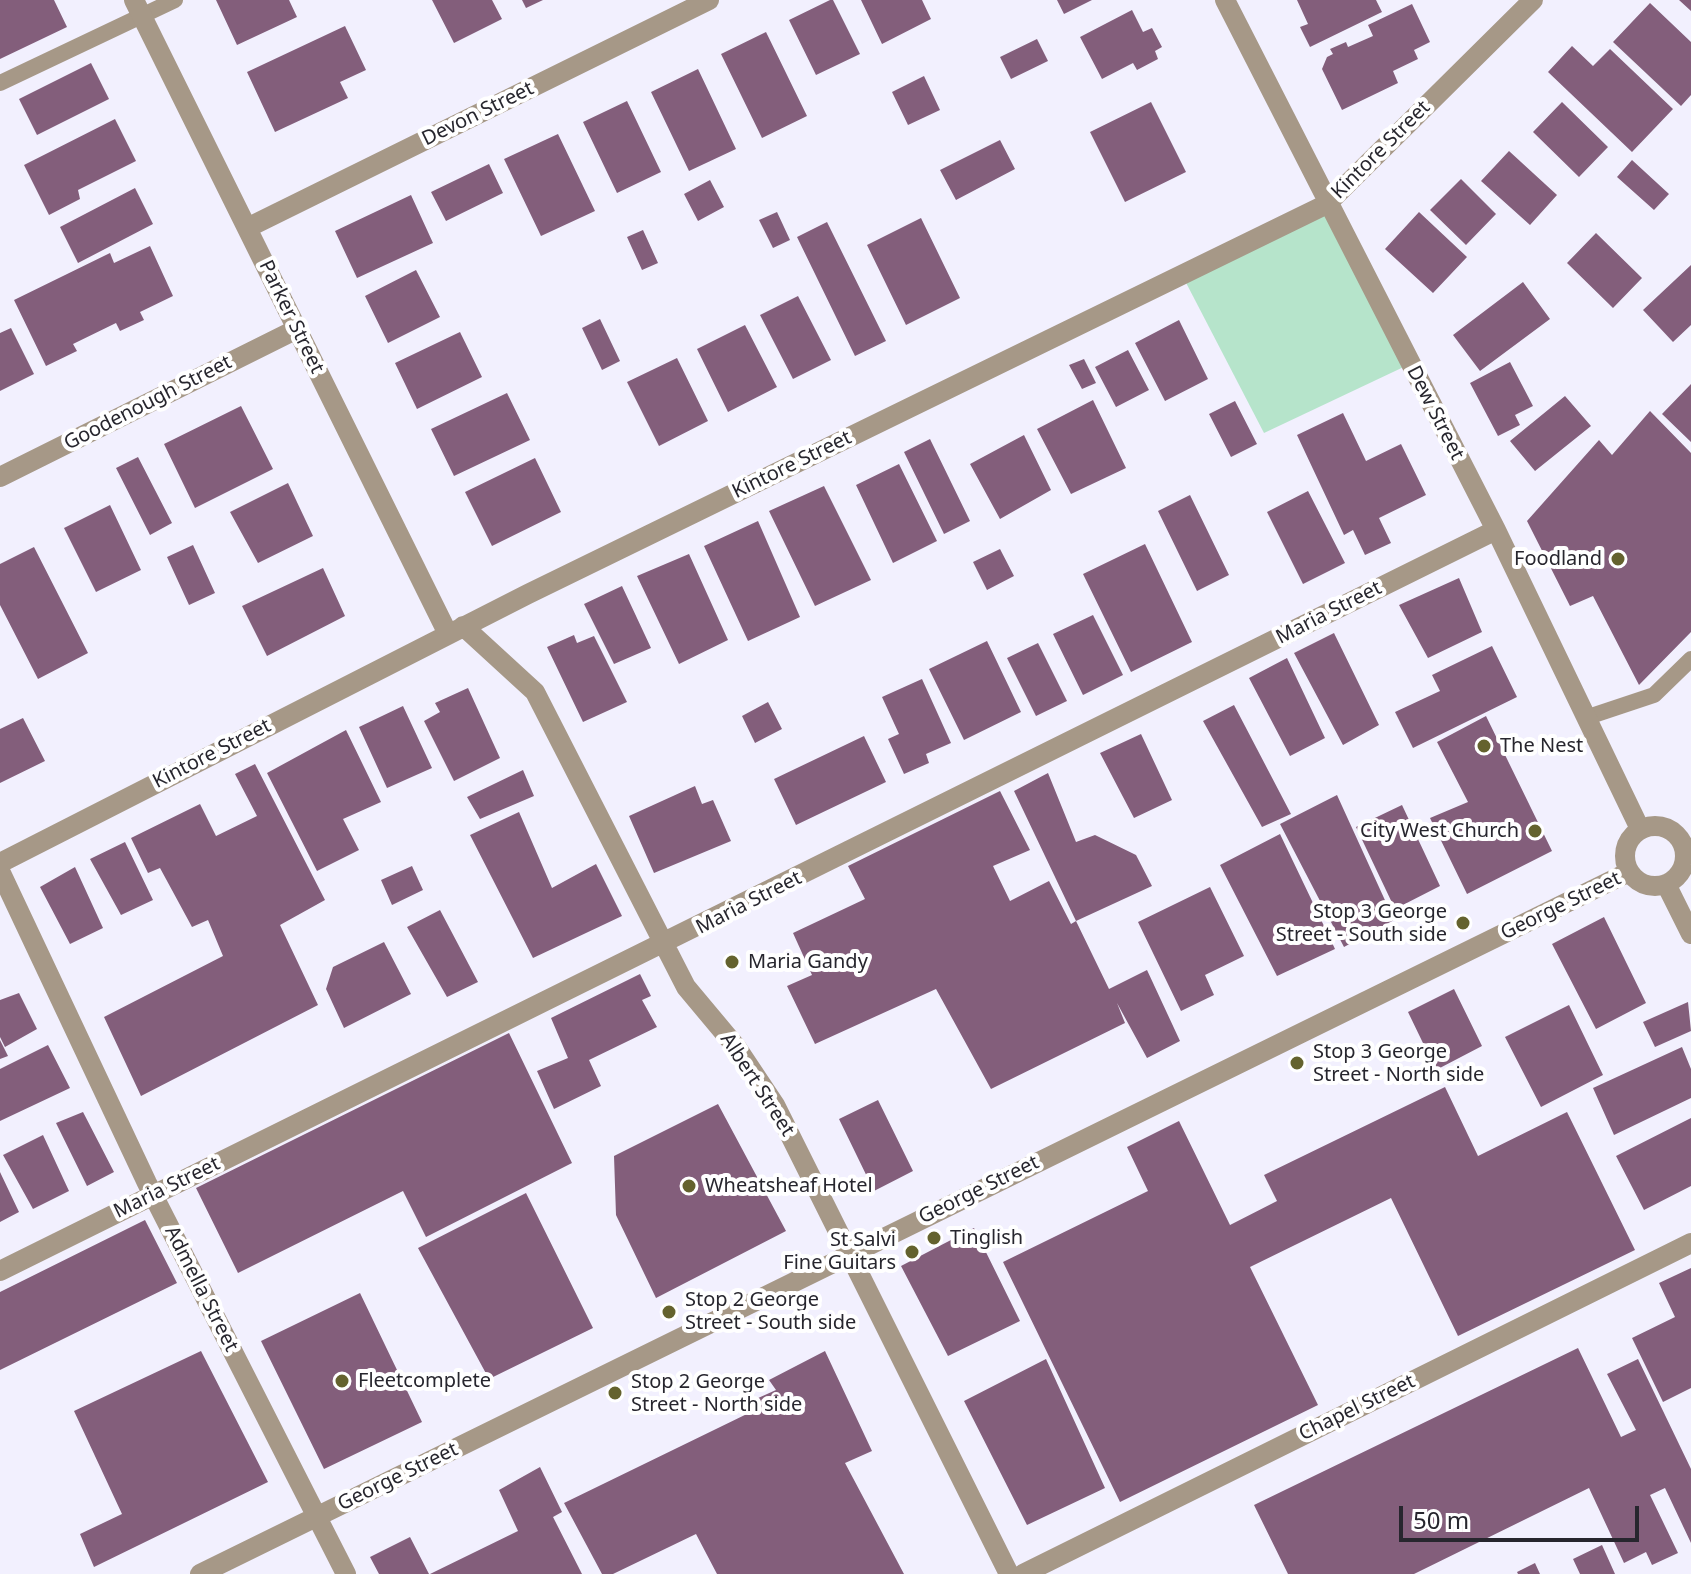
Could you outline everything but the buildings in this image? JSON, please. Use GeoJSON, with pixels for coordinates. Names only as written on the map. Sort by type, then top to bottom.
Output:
{"type":"FeatureCollection","features":[{"type":"Feature","properties":{"kind":"street","name":"Devon Street"},"geometry":{"type":"LineString","coordinates":[[247,228],[709,0]]}},
{"type":"Feature","properties":{"kind":"street","name":"Dew Street"},"geometry":{"type":"LineString","coordinates":[[1225,0],[1496,530],[1640,829]]}},
{"type":"Feature","properties":{"kind":"street","name":"Kintore Street"},"geometry":{"type":"LineString","coordinates":[[0,863],[456,630],[1327,204],[1533,0]]}},
{"type":"Feature","properties":{"kind":"street","name":"Parker Street"},"geometry":{"type":"LineString","coordinates":[[138,8],[297,329],[456,630]]}},
{"type":"Feature","properties":{"kind":"street","name":"Goodenough Street"},"geometry":{"type":"LineString","coordinates":[[0,477],[297,329]]}},
{"type":"Feature","properties":{"kind":"street","name":"Maria Street"},"geometry":{"type":"LineString","coordinates":[[0,1271],[666,944],[1496,530]]}},
{"type":"Feature","properties":{"kind":"street","name":"Albert Street"},"geometry":{"type":"LineString","coordinates":[[456,630],[535,692],[686,987],[737,1048],[775,1105],[1009,1574]]}},
{"type":"Feature","properties":{"kind":"street"},"geometry":{"type":"LineString","coordinates":[[1667,827],[1686,835],[1684,865],[1666,884],[1645,885],[1629,872],[1624,853],[1627,843],[1640,829],[1667,827]]}},
{"type":"Feature","properties":{"kind":"street","name":"Admella Street"},"geometry":{"type":"LineString","coordinates":[[0,871],[153,1195],[346,1574]]}},
{"type":"Feature","properties":{"kind":"street","name":"George Street"},"geometry":{"type":"LineString","coordinates":[[200,1574],[1629,872]]}},
{"type":"Feature","properties":{"kind":"street"},"geometry":{"type":"LineString","coordinates":[[1666,884],[1691,934]]}},
{"type":"Feature","properties":{"kind":"street","name":"Chapel Street"},"geometry":{"type":"LineString","coordinates":[[1023,1574],[1691,1243]]}},
{"type":"Feature","properties":{"kind":"lane"},"geometry":{"type":"LineString","coordinates":[[0,83],[138,8],[175,0]]}},
{"type":"Feature","properties":{"kind":"lane"},"geometry":{"type":"LineString","coordinates":[[1588,717],[1654,695],[1691,659]]}},
{"type":"Feature","properties":{"kind":"green space"},"geometry":{"type":"Polygon","coordinates":[[[1327,204],[1410,364],[1264,433],[1182,275],[1327,204]]]}},
{"type":"Feature","properties":{"kind":"place","name":"Foodland"},"geometry":{"type":"Point","coordinates":[1618,559]}},
{"type":"Feature","properties":{"kind":"place","name":"The Nest"},"geometry":{"type":"Point","coordinates":[1484,746]}},
{"type":"Feature","properties":{"kind":"place","name":"City West Church"},"geometry":{"type":"Point","coordinates":[1535,831]}},
{"type":"Feature","properties":{"kind":"place","name":"Stop 3 George Street - South side"},"geometry":{"type":"Point","coordinates":[1463,923]}},
{"type":"Feature","properties":{"kind":"place","name":"Maria Gandy"},"geometry":{"type":"Point","coordinates":[732,962]}},
{"type":"Feature","properties":{"kind":"place","name":"Stop 3 George Street - North side"},"geometry":{"type":"Point","coordinates":[1297,1063]}},
{"type":"Feature","properties":{"kind":"place","name":"Wheatsheaf Hotel"},"geometry":{"type":"Point","coordinates":[689,1186]}},
{"type":"Feature","properties":{"kind":"place","name":"Tinglish"},"geometry":{"type":"Point","coordinates":[934,1238]}},
{"type":"Feature","properties":{"kind":"place","name":"St Salvi Fine Guitars"},"geometry":{"type":"Point","coordinates":[912,1252]}},
{"type":"Feature","properties":{"kind":"place","name":"Stop 2 George Street - South side"},"geometry":{"type":"Point","coordinates":[669,1312]}},
{"type":"Feature","properties":{"kind":"place","name":"Fleetcomplete"},"geometry":{"type":"Point","coordinates":[342,1381]}},
{"type":"Feature","properties":{"kind":"place","name":"Stop 2 George Street - North side"},"geometry":{"type":"Point","coordinates":[615,1393]}}]}
